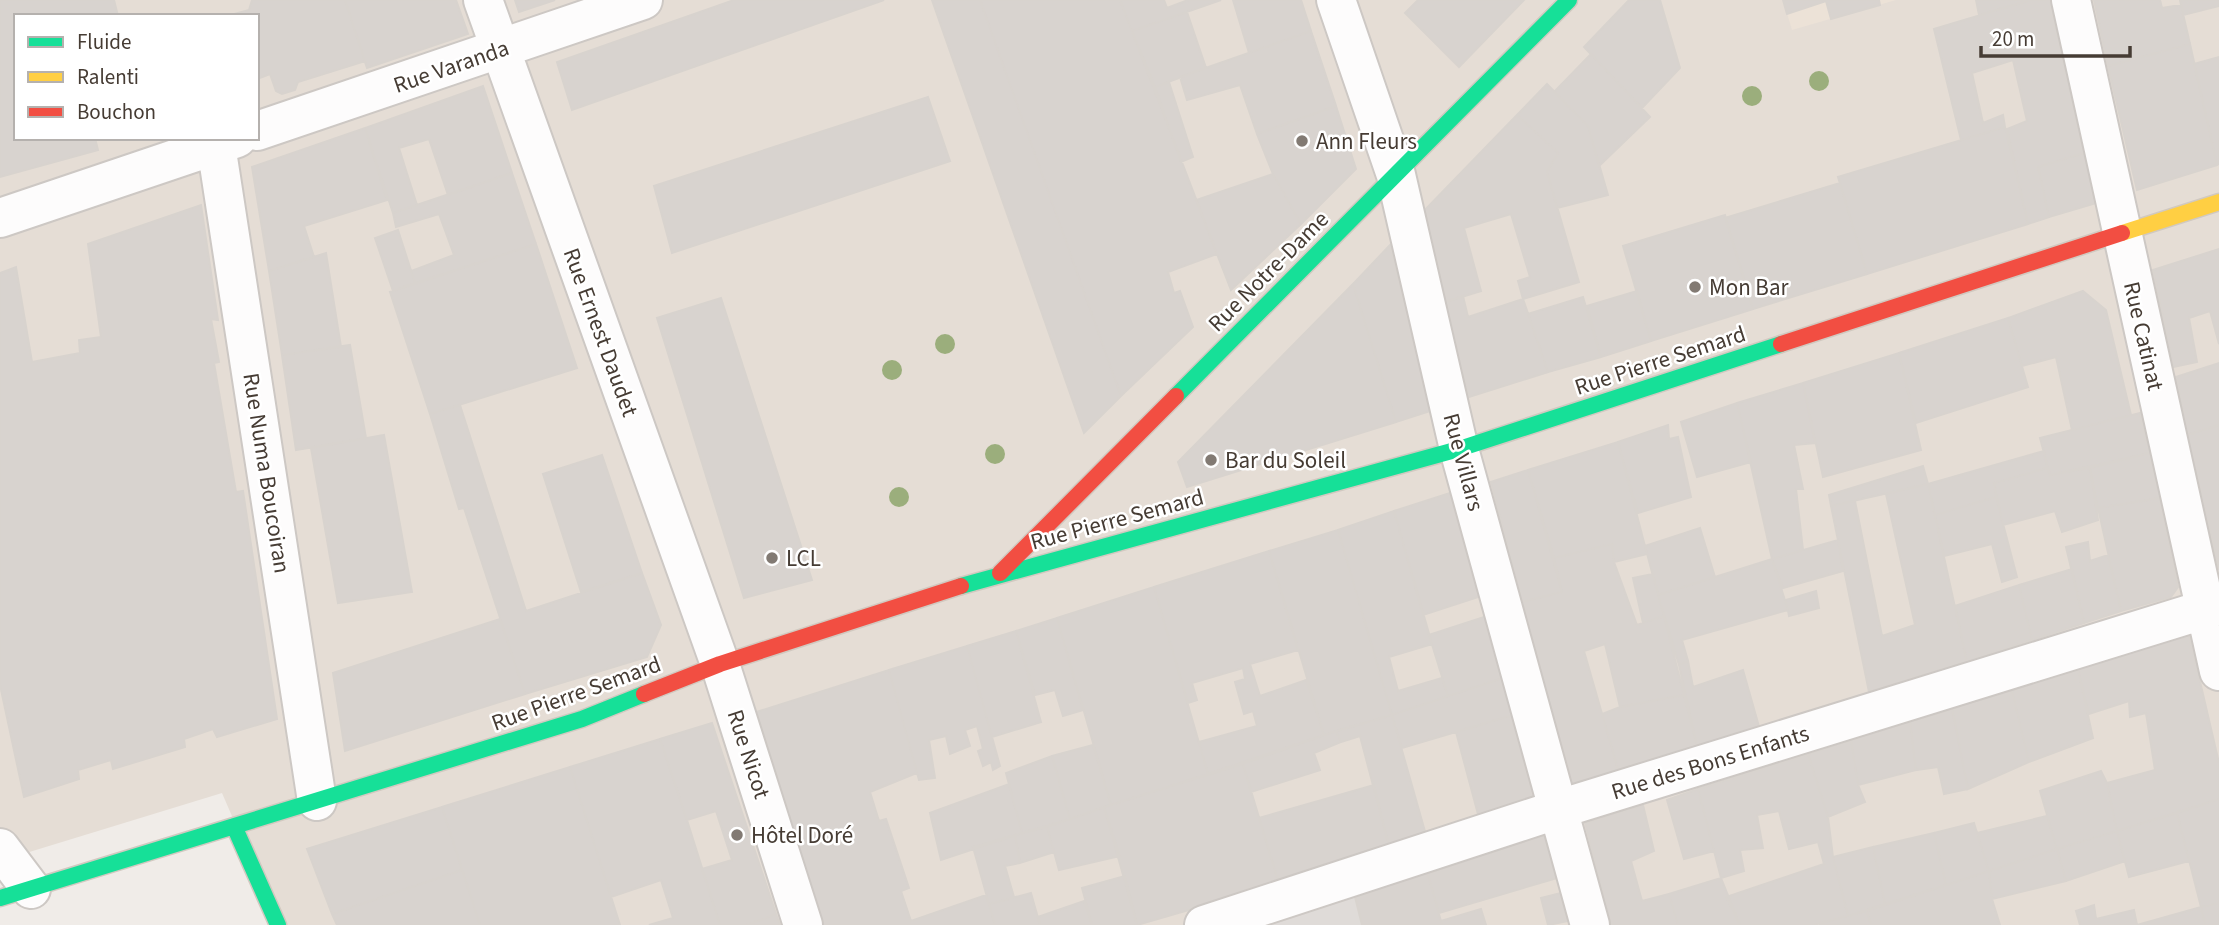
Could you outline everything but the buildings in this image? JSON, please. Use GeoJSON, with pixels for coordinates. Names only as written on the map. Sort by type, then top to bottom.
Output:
{"type":"FeatureCollection","features":[{"type":"Feature","properties":{"kind":"street","name":"Rue Ernest Daudet"},"geometry":{"type":"LineString","coordinates":[[483,0],[720,664]]}},
{"type":"Feature","properties":{"kind":"street","name":"Rue Varanda"},"geometry":{"type":"LineString","coordinates":[[259,130],[643,0]]}},
{"type":"Feature","properties":{"kind":"street","name":"Rue Villars"},"geometry":{"type":"LineString","coordinates":[[1336,0],[1396,175],[1459,449],[1590,925]]}},
{"type":"Feature","properties":{"kind":"street","name":"Rue Notre-Dame"},"geometry":{"type":"LineString","coordinates":[[998,574],[1569,0]]}},
{"type":"Feature","properties":{"kind":"street","name":"Rue Catinat"},"geometry":{"type":"LineString","coordinates":[[2071,0],[2121,232],[2212,608],[2219,671]]}},
{"type":"Feature","properties":{"kind":"street"},"geometry":{"type":"LineString","coordinates":[[0,218],[226,142]]}},
{"type":"Feature","properties":{"kind":"street","name":"Rue Numa Boucoiran"},"geometry":{"type":"LineString","coordinates":[[226,142],[317,801]]}},
{"type":"Feature","properties":{"kind":"street","name":"Rue Pierre Semard"},"geometry":{"type":"LineString","coordinates":[[10,896],[582,719],[720,664],[998,574],[1459,449],[2219,202]]}},
{"type":"Feature","properties":{"kind":"street","name":"Rue des Bons Enfants"},"geometry":{"type":"LineString","coordinates":[[1204,925],[1559,809],[2212,608]]}},
{"type":"Feature","properties":{"kind":"street","name":"Rue Nicot"},"geometry":{"type":"LineString","coordinates":[[720,664],[803,925]]}},
{"type":"Feature","properties":{"kind":"street"},"geometry":{"type":"LineString","coordinates":[[234,826],[278,925]]}},
{"type":"Feature","properties":{"kind":"street"},"geometry":{"type":"LineString","coordinates":[[0,848],[10,896]]}},
{"type":"Feature","properties":{"kind":"shaded area"},"geometry":{"type":"Polygon","coordinates":[[[0,0],[2219,0],[2219,925],[279,925],[222,793],[0,861],[0,0]]]}},
{"type":"Feature","properties":{"kind":"shaded area"},"geometry":{"type":"Polygon","coordinates":[[[1783,0],[1896,0],[1792,30],[1783,0]]]}},
{"type":"Feature","properties":{"kind":"shaded area"},"geometry":{"type":"Polygon","coordinates":[[[1354,893],[1362,925],[1204,925],[1354,893]]]}},
{"type":"Feature","properties":{"kind":"traffic: fast"},"geometry":{"type":"LineString","coordinates":[[1176,396],[1569,0]]}},
{"type":"Feature","properties":{"kind":"traffic: fast"},"geometry":{"type":"LineString","coordinates":[[961,586],[1459,449],[1781,344]]}},
{"type":"Feature","properties":{"kind":"traffic: fast"},"geometry":{"type":"LineString","coordinates":[[0,898],[582,719],[644,694]]}},
{"type":"Feature","properties":{"kind":"traffic: fast"},"geometry":{"type":"LineString","coordinates":[[234,826],[278,925]]}},
{"type":"Feature","properties":{"kind":"traffic: slow"},"geometry":{"type":"LineString","coordinates":[[2122,233],[2219,202]]}},
{"type":"Feature","properties":{"kind":"traffic: jam"},"geometry":{"type":"LineString","coordinates":[[1781,344],[2122,233]]}},
{"type":"Feature","properties":{"kind":"traffic: jam"},"geometry":{"type":"LineString","coordinates":[[1000,573],[1176,396]]}},
{"type":"Feature","properties":{"kind":"traffic: jam"},"geometry":{"type":"LineString","coordinates":[[644,694],[720,664],[961,586]]}},
{"type":"Feature","properties":{"kind":"place","name":"Ann Fleurs"},"geometry":{"type":"Point","coordinates":[1302,141]}},
{"type":"Feature","properties":{"kind":"place","name":"Mon Bar"},"geometry":{"type":"Point","coordinates":[1695,287]}},
{"type":"Feature","properties":{"kind":"place","name":"Bar du Soleil"},"geometry":{"type":"Point","coordinates":[1211,460]}},
{"type":"Feature","properties":{"kind":"place","name":"LCL"},"geometry":{"type":"Point","coordinates":[772,558]}},
{"type":"Feature","properties":{"kind":"place","name":"Hôtel Doré"},"geometry":{"type":"Point","coordinates":[737,835]}}]}
